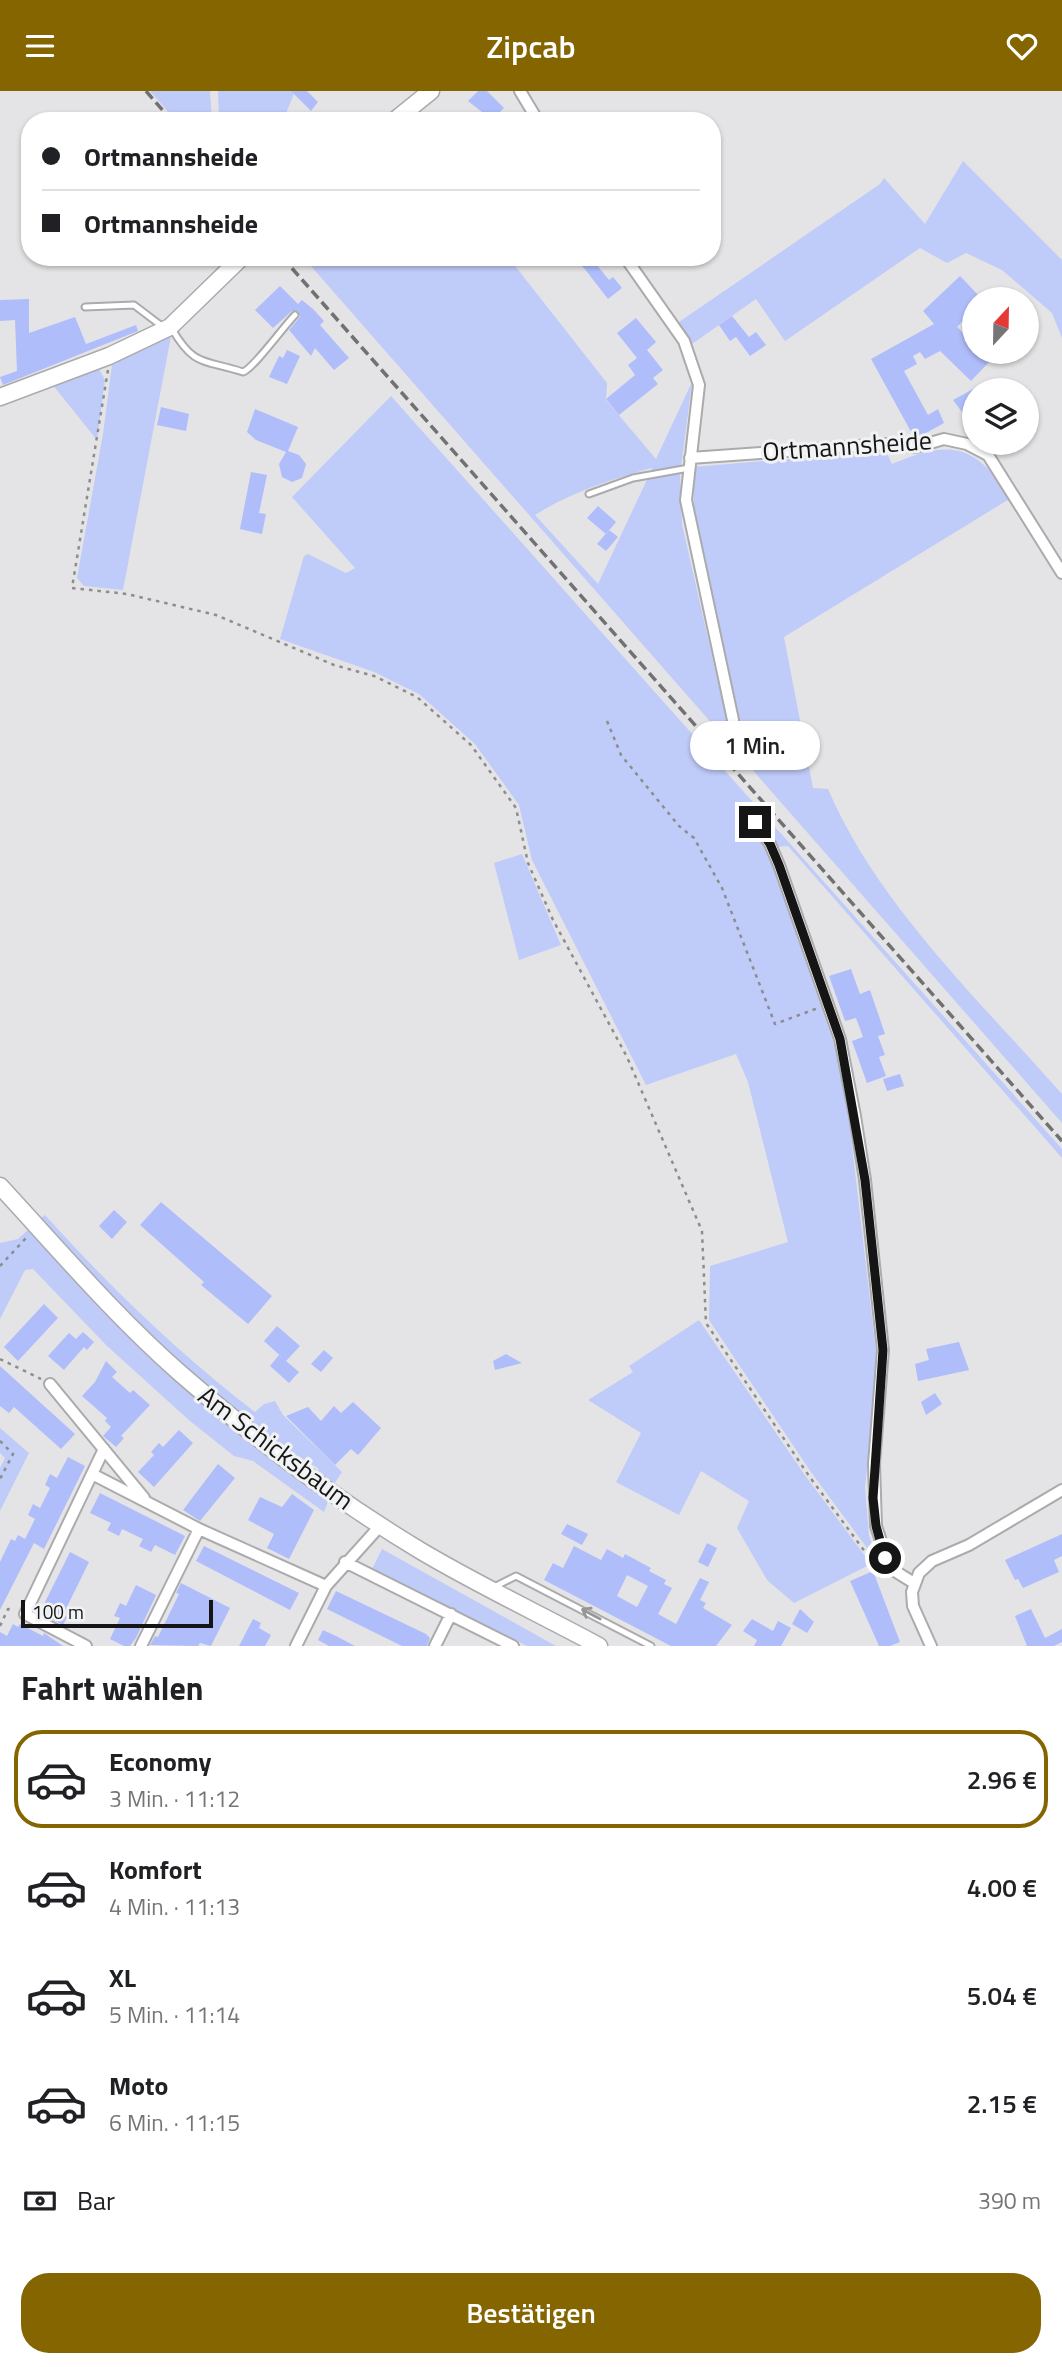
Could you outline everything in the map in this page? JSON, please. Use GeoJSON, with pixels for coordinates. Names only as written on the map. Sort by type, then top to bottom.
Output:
{"type":"FeatureCollection","features":[{"type":"Feature","properties":{"kind":"street"},"geometry":{"type":"LineString","coordinates":[[405,112],[431,91]]}},
{"type":"Feature","properties":{"kind":"street"},"geometry":{"type":"LineString","coordinates":[[520,91],[533,112]]}},
{"type":"Feature","properties":{"kind":"street"},"geometry":{"type":"LineString","coordinates":[[0,397],[109,356],[168,328],[233,266]]}},
{"type":"Feature","properties":{"kind":"street"},"geometry":{"type":"LineString","coordinates":[[631,266],[678,332],[693,361],[699,384],[687,500],[733,720]]}},
{"type":"Feature","properties":{"kind":"street","name":"Ortmannsheide"},"geometry":{"type":"LineString","coordinates":[[689,463],[886,444],[916,447],[944,439],[967,445],[988,455],[1062,573]]}},
{"type":"Feature","properties":{"kind":"street"},"geometry":{"type":"LineString","coordinates":[[755,822],[775,855],[840,1039],[865,1180],[883,1350],[873,1498],[876,1526],[890,1568],[914,1583]]}},
{"type":"Feature","properties":{"kind":"street","name":"Am Schicksbaum"},"geometry":{"type":"LineString","coordinates":[[0,1187],[120,1316],[180,1373],[277,1452],[380,1526],[599,1646]]}},
{"type":"Feature","properties":{"kind":"street"},"geometry":{"type":"LineString","coordinates":[[50,1384],[148,1503]]}},
{"type":"Feature","properties":{"kind":"street"},"geometry":{"type":"LineString","coordinates":[[86,1646],[25,1614],[104,1449]]}},
{"type":"Feature","properties":{"kind":"street"},"geometry":{"type":"LineString","coordinates":[[92,1474],[199,1529],[326,1586]]}},
{"type":"Feature","properties":{"kind":"street"},"geometry":{"type":"LineString","coordinates":[[931,1646],[913,1606],[914,1583],[919,1573],[932,1561],[969,1545],[1062,1490]]}},
{"type":"Feature","properties":{"kind":"street"},"geometry":{"type":"LineString","coordinates":[[296,1646],[326,1586],[380,1526]]}},
{"type":"Feature","properties":{"kind":"street"},"geometry":{"type":"LineString","coordinates":[[141,1646],[199,1529]]}},
{"type":"Feature","properties":{"kind":"street"},"geometry":{"type":"LineString","coordinates":[[345,1562],[513,1646]]}},
{"type":"Feature","properties":{"kind":"street"},"geometry":{"type":"LineString","coordinates":[[435,1646],[451,1614]]}},
{"type":"Feature","properties":{"kind":"lane"},"geometry":{"type":"LineString","coordinates":[[85,307],[134,306],[168,328],[184,351],[193,358],[243,372],[253,365],[274,336],[295,315]]}},
{"type":"Feature","properties":{"kind":"lane"},"geometry":{"type":"LineString","coordinates":[[589,494],[633,478],[689,463]]}},
{"type":"Feature","properties":{"kind":"lane"},"geometry":{"type":"LineString","coordinates":[[491,1589],[516,1576],[651,1646]]}},
{"type":"Feature","properties":{"kind":"path"},"geometry":{"type":"LineString","coordinates":[[109,356],[108,380],[72,587],[127,594],[215,615],[334,664],[374,676],[417,697],[471,745],[516,808],[528,863],[566,944],[626,1057],[702,1231],[706,1323],[809,1476],[879,1570],[890,1568]]}},
{"type":"Feature","properties":{"kind":"path"},"geometry":{"type":"LineString","coordinates":[[607,721],[621,755],[679,826],[694,838],[716,878],[775,1024],[828,1005]]}},
{"type":"Feature","properties":{"kind":"path"},"geometry":{"type":"LineString","coordinates":[[0,1266],[28,1237]]}},
{"type":"Feature","properties":{"kind":"path"},"geometry":{"type":"LineString","coordinates":[[0,1359],[50,1384]]}},
{"type":"Feature","properties":{"kind":"path"},"geometry":{"type":"LineString","coordinates":[[0,1441],[13,1454],[0,1479]]}},
{"type":"Feature","properties":{"kind":"path"},"geometry":{"type":"LineString","coordinates":[[0,1626],[9,1609],[25,1614]]}},
{"type":"Feature","properties":{"kind":"shaded area"},"geometry":{"type":"Polygon","coordinates":[[[150,91],[210,91],[211,112],[168,112],[150,91]]]}},
{"type":"Feature","properties":{"kind":"shaded area"},"geometry":{"type":"Polygon","coordinates":[[[218,91],[295,91],[287,112],[219,112],[218,91]]]}},
{"type":"Feature","properties":{"kind":"shaded area"},"geometry":{"type":"Polygon","coordinates":[[[963,161],[1062,260],[1062,338],[1052,313],[1040,303],[1040,287],[1022,287],[1002,270],[966,253],[947,263],[920,248],[785,341],[756,299],[692,344],[679,322],[880,184],[884,178],[925,224],[963,161]]]}},
{"type":"Feature","properties":{"kind":"shaded area"},"geometry":{"type":"Polygon","coordinates":[[[311,266],[515,266],[607,383],[606,400],[656,459],[692,382],[680,475],[682,524],[727,722],[740,721],[694,515],[693,467],[886,451],[892,464],[930,451],[946,450],[960,451],[962,455],[969,455],[986,466],[1011,498],[784,637],[813,788],[828,789],[874,872],[902,912],[965,987],[1062,1094],[1062,1123],[311,266]],[[652,469],[591,487],[535,515],[598,584],[652,469]]]}},
{"type":"Feature","properties":{"kind":"shaded area"},"geometry":{"type":"Polygon","coordinates":[[[172,331],[123,590],[84,586],[77,578],[103,434],[113,357],[172,331]]]}},
{"type":"Feature","properties":{"kind":"shaded area"},"geometry":{"type":"Polygon","coordinates":[[[97,365],[105,380],[97,440],[52,384],[97,365]]]}},
{"type":"Feature","properties":{"kind":"shaded area"},"geometry":{"type":"Polygon","coordinates":[[[391,396],[1062,1149],[1062,1158],[788,846],[776,847],[755,815],[748,820],[770,858],[833,1041],[848,1111],[876,1352],[875,1400],[865,1487],[869,1536],[881,1567],[811,1472],[709,1320],[710,1266],[788,1242],[748,1082],[736,1054],[646,1085],[532,860],[519,805],[475,744],[419,694],[374,672],[280,639],[304,556],[308,554],[346,573],[355,568],[292,497],[391,396]]]}},
{"type":"Feature","properties":{"kind":"shaded area"},"geometry":{"type":"Polygon","coordinates":[[[522,854],[561,945],[519,960],[494,863],[522,854]]]}},
{"type":"Feature","properties":{"kind":"shaded area"},"geometry":{"type":"Polygon","coordinates":[[[45,1215],[94,1268],[146,1318],[227,1390],[255,1412],[264,1404],[275,1401],[283,1415],[342,1472],[334,1484],[319,1473],[318,1468],[289,1451],[201,1380],[134,1319],[40,1219],[45,1215]]]}},
{"type":"Feature","properties":{"kind":"shaded area"},"geometry":{"type":"Polygon","coordinates":[[[29,1229],[329,1499],[324,1512],[253,1461],[234,1456],[190,1421],[107,1346],[33,1269],[25,1270],[0,1319],[0,1243],[18,1239],[29,1229]]]}},
{"type":"Feature","properties":{"kind":"shaded area"},"geometry":{"type":"Polygon","coordinates":[[[699,1320],[804,1474],[871,1564],[794,1603],[767,1580],[737,1528],[749,1501],[701,1471],[679,1515],[616,1482],[641,1433],[588,1400],[633,1372],[629,1366],[699,1320]]]}},
{"type":"Feature","properties":{"kind":"shaded area"},"geometry":{"type":"Polygon","coordinates":[[[0,1428],[29,1453],[0,1511],[0,1468],[5,1458],[0,1453],[0,1428]]]}},
{"type":"Feature","properties":{"kind":"shaded area"},"geometry":{"type":"Polygon","coordinates":[[[382,1549],[556,1646],[527,1646],[372,1569],[382,1549]]]}},
{"type":"Feature","properties":{"kind":"building"},"geometry":{"type":"Polygon","coordinates":[[[291,91],[307,91],[318,102],[311,111],[291,91]]]}},
{"type":"Feature","properties":{"kind":"building"},"geometry":{"type":"Polygon","coordinates":[[[478,91],[487,91],[504,108],[500,112],[482,112],[468,101],[478,91]]]}},
{"type":"Feature","properties":{"kind":"building"},"geometry":{"type":"Polygon","coordinates":[[[581,266],[598,266],[609,280],[613,277],[622,288],[608,299],[581,266]]]}},
{"type":"Feature","properties":{"kind":"building"},"geometry":{"type":"Polygon","coordinates":[[[960,276],[971,287],[962,287],[962,322],[957,327],[962,332],[962,364],[987,364],[974,378],[968,378],[940,351],[925,359],[920,352],[913,356],[917,364],[904,371],[928,415],[938,409],[944,423],[915,439],[871,359],[934,324],[923,311],[960,276]]]}},
{"type":"Feature","properties":{"kind":"building"},"geometry":{"type":"Polygon","coordinates":[[[280,286],[298,304],[302,300],[314,310],[324,321],[320,325],[349,358],[334,370],[315,348],[311,356],[289,330],[300,317],[298,311],[292,311],[273,328],[255,310],[280,286]]]}},
{"type":"Feature","properties":{"kind":"building"},"geometry":{"type":"Polygon","coordinates":[[[29,299],[29,333],[75,317],[86,344],[136,325],[138,331],[3,385],[0,377],[17,371],[15,320],[0,321],[0,300],[29,299]]]}},
{"type":"Feature","properties":{"kind":"building"},"geometry":{"type":"Polygon","coordinates":[[[732,316],[749,337],[756,332],[766,345],[750,356],[736,337],[730,341],[719,325],[732,316]]]}},
{"type":"Feature","properties":{"kind":"building"},"geometry":{"type":"Polygon","coordinates":[[[636,318],[656,342],[647,350],[663,370],[653,378],[658,384],[619,415],[606,399],[635,375],[628,365],[637,358],[617,333],[636,318]]]}},
{"type":"Feature","properties":{"kind":"building"},"geometry":{"type":"Polygon","coordinates":[[[287,350],[300,356],[287,384],[269,377],[279,356],[283,358],[287,350]]]}},
{"type":"Feature","properties":{"kind":"building"},"geometry":{"type":"Polygon","coordinates":[[[962,395],[962,412],[953,400],[962,395]]]}},
{"type":"Feature","properties":{"kind":"building"},"geometry":{"type":"Polygon","coordinates":[[[161,407],[189,414],[186,431],[157,425],[161,407]]]}},
{"type":"Feature","properties":{"kind":"building"},"geometry":{"type":"Polygon","coordinates":[[[255,409],[298,427],[288,451],[299,455],[306,464],[302,478],[292,482],[282,477],[279,464],[286,452],[256,440],[247,432],[255,409]]]}},
{"type":"Feature","properties":{"kind":"building"},"geometry":{"type":"Polygon","coordinates":[[[251,472],[267,475],[259,513],[266,514],[262,534],[240,529],[251,472]]]}},
{"type":"Feature","properties":{"kind":"building"},"geometry":{"type":"Polygon","coordinates":[[[598,506],[616,522],[606,534],[587,518],[598,506]]]}},
{"type":"Feature","properties":{"kind":"building"},"geometry":{"type":"Polygon","coordinates":[[[609,530],[618,537],[606,551],[597,544],[609,530]]]}},
{"type":"Feature","properties":{"kind":"building"},"geometry":{"type":"Polygon","coordinates":[[[851,969],[860,994],[870,990],[885,1034],[878,1036],[885,1055],[879,1057],[886,1076],[867,1083],[852,1041],[863,1037],[856,1018],[845,1021],[829,976],[851,969]]]}},
{"type":"Feature","properties":{"kind":"building"},"geometry":{"type":"Polygon","coordinates":[[[900,1074],[904,1086],[887,1091],[883,1079],[900,1074]]]}},
{"type":"Feature","properties":{"kind":"building"},"geometry":{"type":"Polygon","coordinates":[[[161,1202],[272,1296],[248,1324],[201,1285],[204,1282],[140,1225],[161,1202]]]}},
{"type":"Feature","properties":{"kind":"building"},"geometry":{"type":"Polygon","coordinates":[[[114,1210],[127,1222],[112,1239],[99,1226],[114,1210]]]}},
{"type":"Feature","properties":{"kind":"building"},"geometry":{"type":"Polygon","coordinates":[[[44,1304],[58,1318],[18,1361],[4,1347],[44,1304]]]}},
{"type":"Feature","properties":{"kind":"building"},"geometry":{"type":"Polygon","coordinates":[[[277,1326],[300,1346],[286,1361],[264,1341],[277,1326]]]}},
{"type":"Feature","properties":{"kind":"building"},"geometry":{"type":"Polygon","coordinates":[[[83,1332],[94,1342],[87,1350],[84,1347],[64,1370],[48,1356],[69,1333],[76,1339],[83,1332]]]}},
{"type":"Feature","properties":{"kind":"building"},"geometry":{"type":"Polygon","coordinates":[[[959,1342],[969,1370],[918,1381],[915,1364],[929,1360],[926,1349],[959,1342]]]}},
{"type":"Feature","properties":{"kind":"building"},"geometry":{"type":"Polygon","coordinates":[[[324,1350],[333,1358],[321,1372],[311,1364],[324,1350]]]}},
{"type":"Feature","properties":{"kind":"building"},"geometry":{"type":"Polygon","coordinates":[[[506,1354],[522,1363],[495,1370],[493,1361],[506,1354]]]}},
{"type":"Feature","properties":{"kind":"building"},"geometry":{"type":"Polygon","coordinates":[[[279,1355],[299,1372],[289,1383],[270,1366],[279,1355]]]}},
{"type":"Feature","properties":{"kind":"building"},"geometry":{"type":"Polygon","coordinates":[[[106,1361],[117,1372],[112,1377],[130,1393],[133,1390],[150,1405],[121,1436],[124,1438],[116,1447],[103,1436],[111,1427],[105,1421],[107,1418],[82,1396],[95,1382],[106,1361]]]}},
{"type":"Feature","properties":{"kind":"building"},"geometry":{"type":"Polygon","coordinates":[[[0,1366],[75,1434],[61,1449],[14,1407],[9,1413],[0,1406],[0,1366]]]}},
{"type":"Feature","properties":{"kind":"building"},"geometry":{"type":"Polygon","coordinates":[[[935,1393],[942,1404],[926,1415],[921,1402],[935,1393]]]}},
{"type":"Feature","properties":{"kind":"building"},"geometry":{"type":"Polygon","coordinates":[[[353,1402],[381,1428],[358,1455],[351,1449],[335,1465],[286,1416],[308,1407],[321,1421],[334,1406],[341,1413],[353,1402]]]}},
{"type":"Feature","properties":{"kind":"building"},"geometry":{"type":"Polygon","coordinates":[[[179,1430],[193,1443],[154,1487],[138,1472],[154,1455],[151,1452],[159,1443],[163,1447],[179,1430]]]}},
{"type":"Feature","properties":{"kind":"building"},"geometry":{"type":"Polygon","coordinates":[[[68,1457],[85,1466],[44,1549],[34,1543],[0,1610],[0,1562],[11,1539],[15,1541],[18,1535],[25,1539],[35,1519],[28,1515],[33,1504],[40,1508],[50,1488],[45,1485],[50,1474],[57,1478],[68,1457]]]}},
{"type":"Feature","properties":{"kind":"building"},"geometry":{"type":"Polygon","coordinates":[[[218,1464],[235,1478],[200,1521],[183,1510],[218,1464]]]}},
{"type":"Feature","properties":{"kind":"building"},"geometry":{"type":"Polygon","coordinates":[[[100,1493],[185,1536],[175,1555],[155,1545],[151,1552],[139,1546],[143,1539],[122,1529],[119,1536],[107,1530],[111,1523],[90,1513],[100,1493]]]}},
{"type":"Feature","properties":{"kind":"building"},"geometry":{"type":"Polygon","coordinates":[[[292,1494],[314,1510],[289,1559],[267,1548],[274,1534],[248,1520],[260,1497],[282,1507],[292,1494]]]}},
{"type":"Feature","properties":{"kind":"building"},"geometry":{"type":"Polygon","coordinates":[[[567,1524],[588,1534],[582,1545],[561,1534],[567,1524]]]}},
{"type":"Feature","properties":{"kind":"building"},"geometry":{"type":"Polygon","coordinates":[[[1062,1534],[1062,1556],[1054,1560],[1059,1572],[1023,1588],[1018,1579],[1015,1580],[1005,1560],[1062,1534]]]}},
{"type":"Feature","properties":{"kind":"building"},"geometry":{"type":"Polygon","coordinates":[[[707,1543],[717,1548],[708,1567],[698,1562],[707,1543]]]}},
{"type":"Feature","properties":{"kind":"building"},"geometry":{"type":"Polygon","coordinates":[[[204,1546],[299,1593],[290,1610],[196,1561],[204,1546]]]}},
{"type":"Feature","properties":{"kind":"building"},"geometry":{"type":"Polygon","coordinates":[[[574,1546],[601,1560],[607,1549],[623,1558],[625,1554],[651,1568],[649,1571],[666,1580],[664,1584],[672,1588],[658,1614],[676,1624],[700,1578],[709,1582],[700,1600],[706,1603],[703,1608],[732,1625],[716,1646],[671,1646],[544,1580],[553,1563],[563,1568],[574,1546]],[[627,1575],[617,1596],[637,1607],[648,1586],[627,1575]]]}},
{"type":"Feature","properties":{"kind":"building"},"geometry":{"type":"Polygon","coordinates":[[[70,1552],[89,1562],[63,1615],[67,1617],[63,1625],[51,1619],[55,1611],[45,1606],[45,1602],[70,1552]]]}},
{"type":"Feature","properties":{"kind":"building"},"geometry":{"type":"Polygon","coordinates":[[[873,1571],[900,1642],[890,1646],[879,1646],[850,1581],[873,1571]]]}},
{"type":"Feature","properties":{"kind":"building"},"geometry":{"type":"Polygon","coordinates":[[[181,1583],[230,1608],[211,1646],[200,1643],[198,1646],[150,1645],[155,1636],[158,1637],[179,1594],[176,1593],[181,1583]]]}},
{"type":"Feature","properties":{"kind":"building"},"geometry":{"type":"Polygon","coordinates":[[[136,1585],[156,1595],[136,1638],[130,1646],[124,1646],[110,1639],[120,1618],[114,1616],[120,1603],[126,1606],[136,1585]]]}},
{"type":"Feature","properties":{"kind":"building"},"geometry":{"type":"Polygon","coordinates":[[[336,1591],[426,1634],[430,1638],[427,1646],[402,1646],[327,1609],[336,1591]]]}},
{"type":"Feature","properties":{"kind":"building"},"geometry":{"type":"Polygon","coordinates":[[[800,1609],[814,1622],[807,1633],[792,1624],[800,1609]]]}},
{"type":"Feature","properties":{"kind":"building"},"geometry":{"type":"Polygon","coordinates":[[[1031,1609],[1045,1638],[1062,1629],[1062,1642],[1054,1646],[1027,1646],[1015,1616],[1031,1609]]]}},
{"type":"Feature","properties":{"kind":"building"},"geometry":{"type":"Polygon","coordinates":[[[253,1619],[261,1623],[259,1628],[271,1635],[265,1646],[239,1646],[253,1619]]]}},
{"type":"Feature","properties":{"kind":"building"},"geometry":{"type":"Polygon","coordinates":[[[752,1619],[773,1631],[778,1621],[791,1628],[781,1646],[754,1646],[757,1640],[743,1631],[752,1619]]]}},
{"type":"Feature","properties":{"kind":"building"},"geometry":{"type":"Polygon","coordinates":[[[13,1624],[18,1627],[20,1624],[43,1636],[44,1633],[63,1646],[0,1646],[0,1632],[7,1636],[13,1624]]]}},
{"type":"Feature","properties":{"kind":"building"},"geometry":{"type":"Polygon","coordinates":[[[323,1630],[355,1646],[329,1646],[318,1640],[323,1630]]]}},
{"type":"Feature","properties":{"kind":"railway"},"geometry":{"type":"LineString","coordinates":[[146,91],[164,112]]}},
{"type":"Feature","properties":{"kind":"railway"},"geometry":{"type":"LineString","coordinates":[[290,266],[1062,1141]]}},
{"type":"Feature","properties":{"kind":"route"},"geometry":{"type":"LineString","coordinates":[[755,822],[770,844],[779,865],[840,1039],[855,1116],[865,1180],[883,1350],[873,1498],[876,1526],[885,1558]]}}]}
